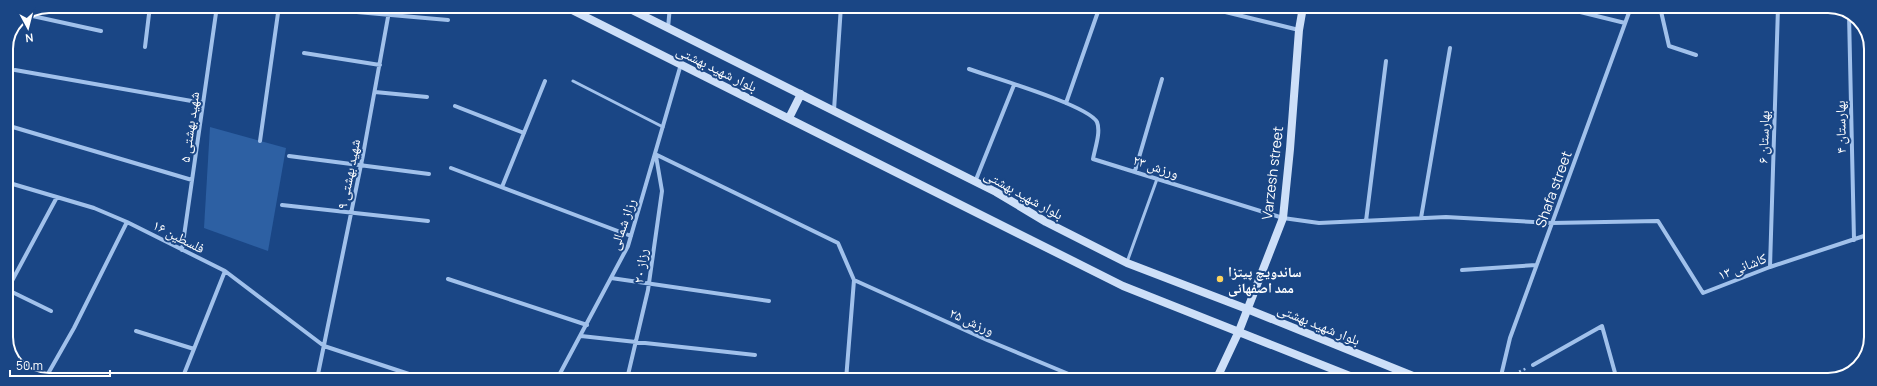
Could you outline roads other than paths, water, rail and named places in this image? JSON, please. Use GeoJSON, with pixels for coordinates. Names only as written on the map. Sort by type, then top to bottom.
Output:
{"type":"FeatureCollection","features":[{"type":"Feature","properties":{"kind":"main road","name":"بلوار شهید بهشتی"},"geometry":{"type":"LineString","coordinates":[[578,13],[1123,286],[1343,373]]}},
{"type":"Feature","properties":{"kind":"main road","name":"بلوار شهید بهشتی"},"geometry":{"type":"LineString","coordinates":[[638,13],[975,182],[1046,222],[1127,263],[1247,309],[1406,373]]}},
{"type":"Feature","properties":{"kind":"main road","name":"Varzesh street"},"geometry":{"type":"LineString","coordinates":[[1219,373],[1239,331],[1283,218],[1299,30],[1302,13]]}},
{"type":"Feature","properties":{"kind":"main road"},"geometry":{"type":"LineString","coordinates":[[789,118],[801,94]]}},
{"type":"Feature","properties":{"kind":"street"},"geometry":{"type":"LineString","coordinates":[[145,47],[149,13]]}},
{"type":"Feature","properties":{"kind":"street","name":"شهید بهشتی ۵"},"geometry":{"type":"LineString","coordinates":[[182,250],[216,13]]}},
{"type":"Feature","properties":{"kind":"street"},"geometry":{"type":"LineString","coordinates":[[260,141],[278,13]]}},
{"type":"Feature","properties":{"kind":"street"},"geometry":{"type":"LineString","coordinates":[[374,13],[448,20]]}},
{"type":"Feature","properties":{"kind":"street"},"geometry":{"type":"LineString","coordinates":[[668,28],[669,13]]}},
{"type":"Feature","properties":{"kind":"street"},"geometry":{"type":"LineString","coordinates":[[834,111],[841,13]]}},
{"type":"Feature","properties":{"kind":"street"},"geometry":{"type":"LineString","coordinates":[[969,69],[1066,103],[1098,13]]}},
{"type":"Feature","properties":{"kind":"street"},"geometry":{"type":"LineString","coordinates":[[1232,13],[1299,30]]}},
{"type":"Feature","properties":{"kind":"street"},"geometry":{"type":"LineString","coordinates":[[1584,13],[1625,23]]}},
{"type":"Feature","properties":{"kind":"street","name":"Shafa street"},"geometry":{"type":"LineString","coordinates":[[1502,373],[1510,338],[1629,13]]}},
{"type":"Feature","properties":{"kind":"street"},"geometry":{"type":"LineString","coordinates":[[1661,13],[1669,46],[1696,55]]}},
{"type":"Feature","properties":{"kind":"street","name":"بهارستان ۶"},"geometry":{"type":"LineString","coordinates":[[1770,267],[1778,13]]}},
{"type":"Feature","properties":{"kind":"street","name":"شهید بهشتی ۹"},"geometry":{"type":"LineString","coordinates":[[318,373],[352,213],[380,65],[388,14]]}},
{"type":"Feature","properties":{"kind":"street"},"geometry":{"type":"LineString","coordinates":[[36,16],[101,31]]}},
{"type":"Feature","properties":{"kind":"street","name":"بهارستان ۴"},"geometry":{"type":"LineString","coordinates":[[1848,19],[1854,240]]}},
{"type":"Feature","properties":{"kind":"street"},"geometry":{"type":"LineString","coordinates":[[1421,218],[1450,48]]}},
{"type":"Feature","properties":{"kind":"street"},"geometry":{"type":"LineString","coordinates":[[304,53],[380,65]]}},
{"type":"Feature","properties":{"kind":"street"},"geometry":{"type":"LineString","coordinates":[[1366,221],[1386,61]]}},
{"type":"Feature","properties":{"kind":"street","name":"رزاز شمالی"},"geometry":{"type":"LineString","coordinates":[[560,373],[628,246],[681,64]]}},
{"type":"Feature","properties":{"kind":"street"},"geometry":{"type":"LineString","coordinates":[[15,70],[203,103]]}},
{"type":"Feature","properties":{"kind":"street"},"geometry":{"type":"LineString","coordinates":[[1135,171],[1162,79]]}},
{"type":"Feature","properties":{"kind":"street"},"geometry":{"type":"LineString","coordinates":[[502,187],[544,81]]}},
{"type":"Feature","properties":{"kind":"street"},"geometry":{"type":"LineString","coordinates":[[975,182],[1014,85]]}},
{"type":"Feature","properties":{"kind":"street"},"geometry":{"type":"LineString","coordinates":[[375,92],[427,96]]}},
{"type":"Feature","properties":{"kind":"street","name":"ورزش ۲۳"},"geometry":{"type":"LineString","coordinates":[[1066,103],[1092,115],[1097,123],[1098,132],[1093,159],[1283,218],[1320,223],[1446,217],[1552,223],[1658,221]]}},
{"type":"Feature","properties":{"kind":"street"},"geometry":{"type":"LineString","coordinates":[[455,106],[524,133]]}},
{"type":"Feature","properties":{"kind":"street"},"geometry":{"type":"LineString","coordinates":[[13,127],[192,180]]}},
{"type":"Feature","properties":{"kind":"street"},"geometry":{"type":"LineString","coordinates":[[655,154],[838,243],[854,280],[847,373]]}},
{"type":"Feature","properties":{"kind":"street","name":"رزاز ۲۰"},"geometry":{"type":"LineString","coordinates":[[629,373],[649,284],[662,190],[655,154]]}},
{"type":"Feature","properties":{"kind":"street"},"geometry":{"type":"LineString","coordinates":[[289,156],[428,174]]}},
{"type":"Feature","properties":{"kind":"street"},"geometry":{"type":"LineString","coordinates":[[451,168],[631,236]]}},
{"type":"Feature","properties":{"kind":"street","name":"فلسطین ۱۶"},"geometry":{"type":"LineString","coordinates":[[13,184],[94,208],[127,222],[225,271],[324,346],[406,373]]}},
{"type":"Feature","properties":{"kind":"street"},"geometry":{"type":"LineString","coordinates":[[13,280],[57,197]]}},
{"type":"Feature","properties":{"kind":"street"},"geometry":{"type":"LineString","coordinates":[[282,205],[428,221]]}},
{"type":"Feature","properties":{"kind":"street","name":"کاشانی ۱۳"},"geometry":{"type":"LineString","coordinates":[[1658,221],[1703,293],[1770,267],[1864,236]]}},
{"type":"Feature","properties":{"kind":"street"},"geometry":{"type":"LineString","coordinates":[[48,373],[74,328],[127,222]]}},
{"type":"Feature","properties":{"kind":"street"},"geometry":{"type":"LineString","coordinates":[[1462,270],[1536,265]]}},
{"type":"Feature","properties":{"kind":"street"},"geometry":{"type":"LineString","coordinates":[[184,373],[225,271]]}},
{"type":"Feature","properties":{"kind":"street"},"geometry":{"type":"LineString","coordinates":[[611,278],[769,301]]}},
{"type":"Feature","properties":{"kind":"street"},"geometry":{"type":"LineString","coordinates":[[448,279],[587,324]]}},
{"type":"Feature","properties":{"kind":"street","name":"ورزش ۲۵"},"geometry":{"type":"LineString","coordinates":[[854,280],[987,340],[1066,373]]}},
{"type":"Feature","properties":{"kind":"street"},"geometry":{"type":"LineString","coordinates":[[13,294],[51,311]]}},
{"type":"Feature","properties":{"kind":"street"},"geometry":{"type":"LineString","coordinates":[[1533,365],[1602,326],[1615,373]]}},
{"type":"Feature","properties":{"kind":"street"},"geometry":{"type":"LineString","coordinates":[[136,330],[194,349]]}},
{"type":"Feature","properties":{"kind":"street"},"geometry":{"type":"LineString","coordinates":[[581,336],[755,355]]}},
{"type":"Feature","properties":{"kind":"lane"},"geometry":{"type":"LineString","coordinates":[[573,82],[663,126]]}},
{"type":"Feature","properties":{"kind":"lane"},"geometry":{"type":"LineString","coordinates":[[1127,263],[1157,179]]}},
{"type":"Feature","properties":{"kind":"place","name":"ساندویچ پیتزا ممد اصفهانی"},"geometry":{"type":"Point","coordinates":[1220,279]}}]}
